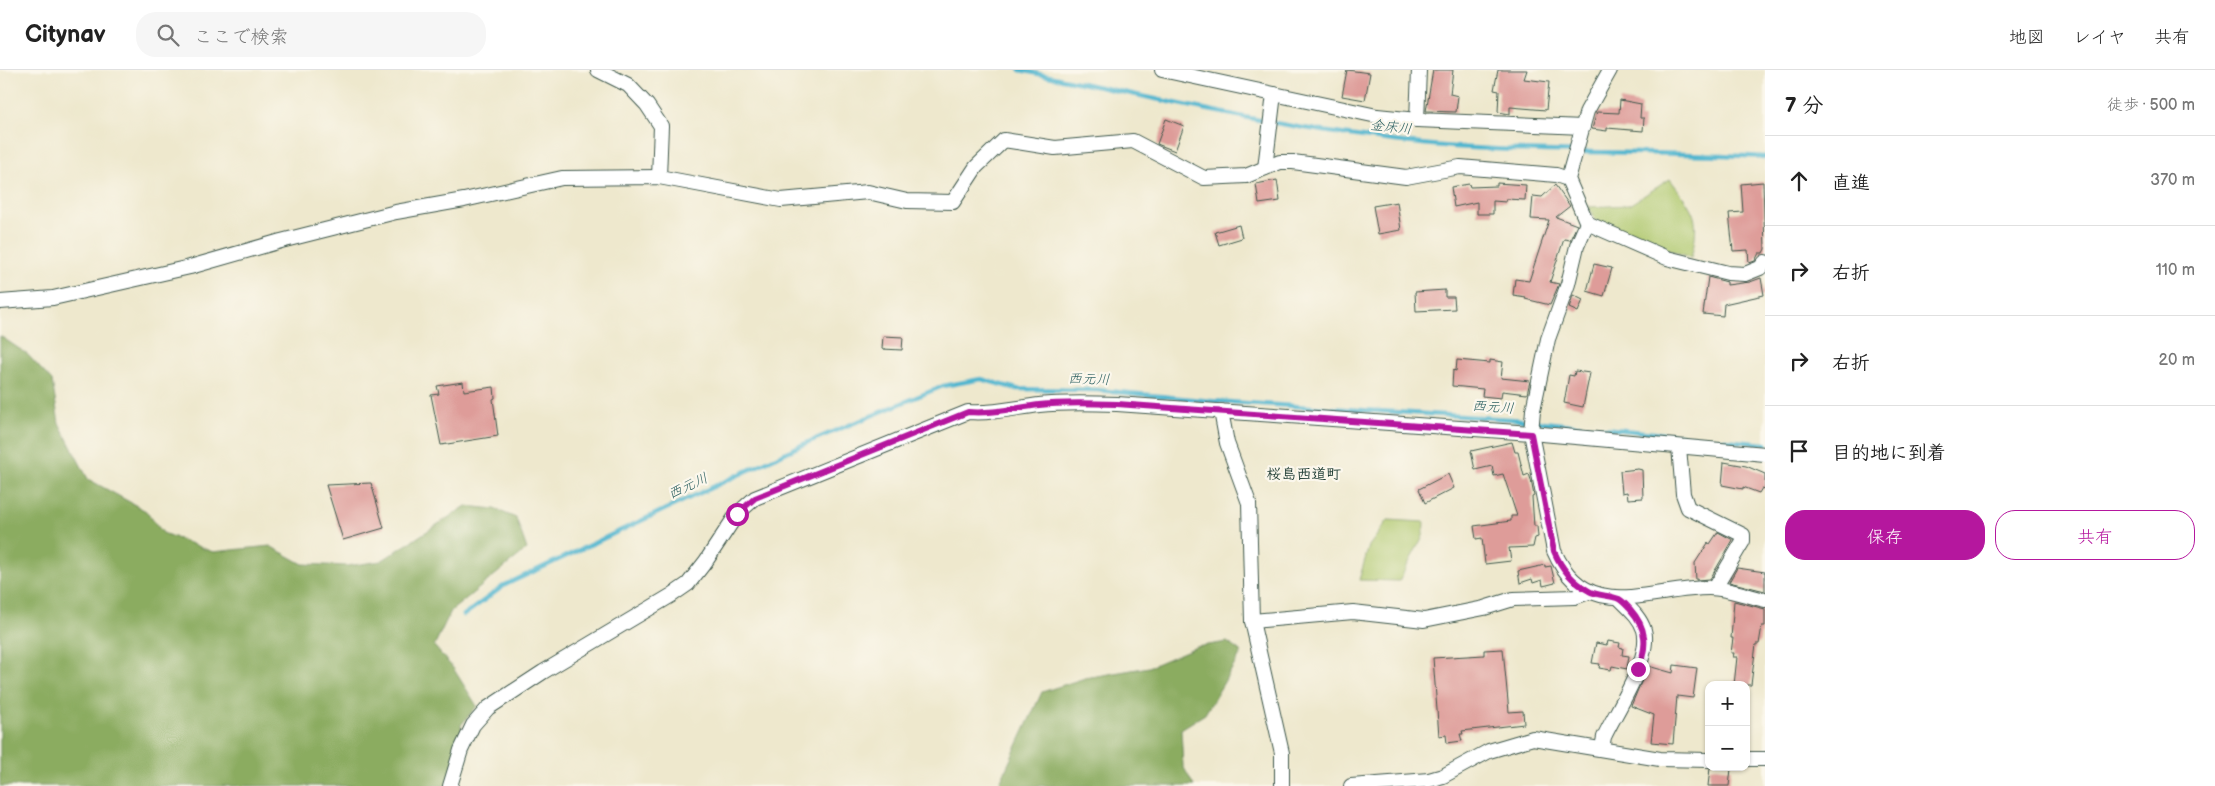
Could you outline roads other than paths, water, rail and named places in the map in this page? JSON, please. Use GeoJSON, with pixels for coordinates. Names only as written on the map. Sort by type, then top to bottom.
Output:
{"type":"FeatureCollection","features":[{"type":"Feature","properties":{"kind":"street"},"geometry":{"type":"LineString","coordinates":[[598,70],[628,85],[661,126],[659,177]]}},
{"type":"Feature","properties":{"kind":"street"},"geometry":{"type":"LineString","coordinates":[[1162,70],[1273,99],[1377,116],[1417,120],[1583,127]]}},
{"type":"Feature","properties":{"kind":"street"},"geometry":{"type":"LineString","coordinates":[[1417,120],[1419,70]]}},
{"type":"Feature","properties":{"kind":"street"},"geometry":{"type":"LineString","coordinates":[[1610,70],[1588,111],[1569,175],[1587,223],[1577,246],[1568,284],[1548,339],[1533,410],[1531,434],[1554,551],[1562,569],[1589,592],[1620,599],[1715,588],[1765,600]]}},
{"type":"Feature","properties":{"kind":"street"},"geometry":{"type":"LineString","coordinates":[[1265,168],[1273,99]]}},
{"type":"Feature","properties":{"kind":"street"},"geometry":{"type":"LineString","coordinates":[[0,302],[53,298],[190,267],[280,240],[396,212],[464,200],[562,178],[659,177],[781,200],[868,192],[907,201],[953,202],[976,167],[1004,140],[1055,148],[1133,141],[1204,178],[1246,176],[1280,162],[1293,162],[1406,177],[1460,167],[1569,175]]}},
{"type":"Feature","properties":{"kind":"street"},"geometry":{"type":"LineString","coordinates":[[1587,223],[1667,258],[1728,273],[1745,274],[1760,268],[1765,262]]}},
{"type":"Feature","properties":{"kind":"street"},"geometry":{"type":"LineString","coordinates":[[450,786],[460,750],[473,725],[488,708],[688,584],[706,561],[737,514],[755,498],[968,412],[985,413],[1041,405],[1086,402],[1531,434],[1765,454]]}},
{"type":"Feature","properties":{"kind":"street"},"geometry":{"type":"LineString","coordinates":[[1221,411],[1227,443],[1249,503],[1252,621],[1282,752],[1282,786]]}},
{"type":"Feature","properties":{"kind":"street"},"geometry":{"type":"LineString","coordinates":[[1679,447],[1683,494],[1688,508],[1743,535],[1743,541],[1715,588]]}},
{"type":"Feature","properties":{"kind":"street"},"geometry":{"type":"LineString","coordinates":[[1252,621],[1353,612],[1424,620],[1484,608],[1513,599],[1575,597],[1589,592]]}},
{"type":"Feature","properties":{"kind":"street"},"geometry":{"type":"LineString","coordinates":[[1602,748],[1604,737],[1643,657],[1645,641],[1644,629],[1638,618],[1620,599]]}},
{"type":"Feature","properties":{"kind":"street"},"geometry":{"type":"LineString","coordinates":[[1351,786],[1429,780],[1444,781],[1489,751],[1533,738],[1660,759],[1705,760]]}},
{"type":"Feature","properties":{"kind":"street"},"geometry":{"type":"LineString","coordinates":[[1750,759],[1765,759]]}},
{"type":"Feature","properties":{"kind":"waterway","name":"金床川"},"geometry":{"type":"LineString","coordinates":[[1020,70],[1236,116],[1345,135],[1400,142],[1494,149],[1765,157]]}},
{"type":"Feature","properties":{"kind":"waterway","name":"西元川"},"geometry":{"type":"LineString","coordinates":[[464,615],[505,585],[806,443],[943,386],[981,379],[1017,389],[1097,390],[1212,401],[1511,419],[1765,444]]}},
{"type":"Feature","properties":{"kind":"district","name":"桜島西道町"},"geometry":{"type":"Point","coordinates":[1304,474]}}]}
